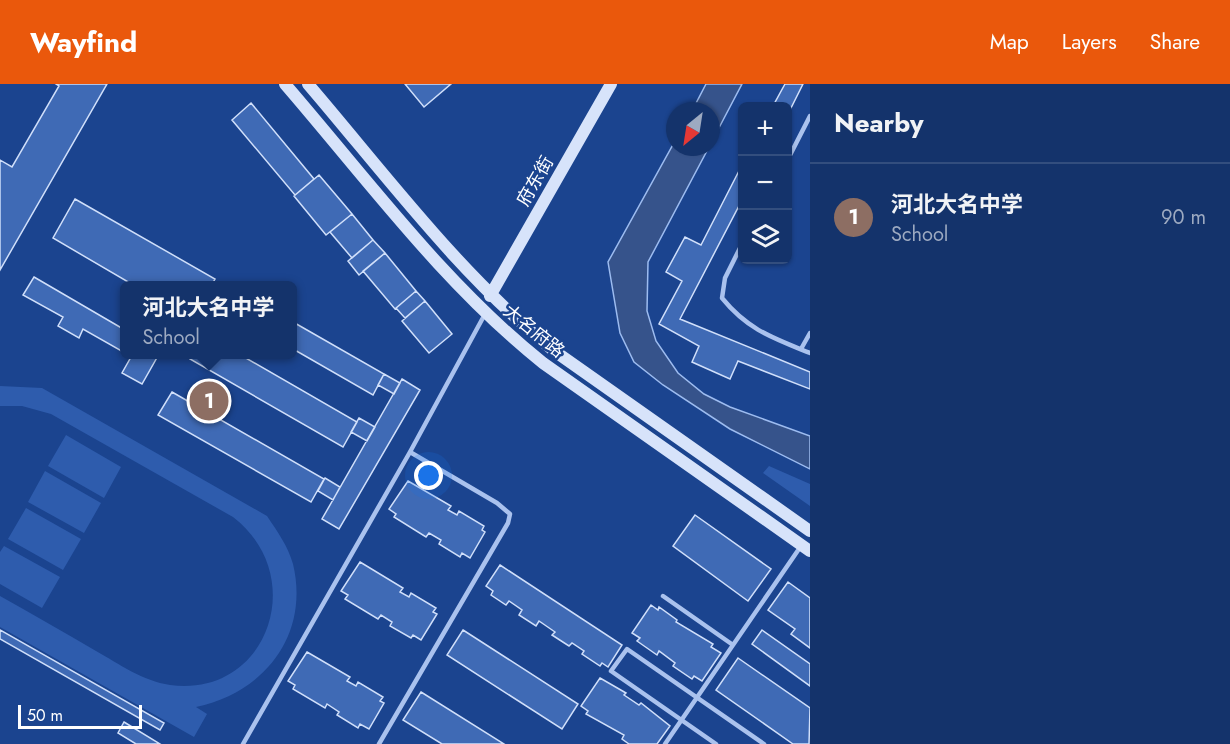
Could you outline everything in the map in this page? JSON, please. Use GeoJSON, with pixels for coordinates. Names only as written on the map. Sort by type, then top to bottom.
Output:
{"type":"FeatureCollection","features":[{"type":"Feature","properties":{"kind":"street","name":"大名府路"},"geometry":{"type":"LineString","coordinates":[[285,84],[485,314],[543,363],[806,549]]}},
{"type":"Feature","properties":{"kind":"street","name":"大名府路"},"geometry":{"type":"LineString","coordinates":[[308,84],[490,296],[553,350],[810,531]]}},
{"type":"Feature","properties":{"kind":"street","name":"府东街"},"geometry":{"type":"LineString","coordinates":[[490,296],[611,84]]}},
{"type":"Feature","properties":{"kind":"lane"},"geometry":{"type":"LineString","coordinates":[[790,156],[810,116]]}},
{"type":"Feature","properties":{"kind":"lane"},"geometry":{"type":"LineString","coordinates":[[738,252],[725,278],[722,298],[738,318],[759,332],[810,353]]}},
{"type":"Feature","properties":{"kind":"lane"},"geometry":{"type":"LineString","coordinates":[[243,744],[410,452],[485,314]]}},
{"type":"Feature","properties":{"kind":"lane"},"geometry":{"type":"LineString","coordinates":[[801,349],[810,333]]}},
{"type":"Feature","properties":{"kind":"lane"},"geometry":{"type":"LineString","coordinates":[[379,744],[508,523],[510,514],[497,503],[410,452]]}},
{"type":"Feature","properties":{"kind":"lane"},"geometry":{"type":"LineString","coordinates":[[665,744],[733,645],[806,549]]}},
{"type":"Feature","properties":{"kind":"lane"},"geometry":{"type":"LineString","coordinates":[[663,596],[733,645]]}},
{"type":"Feature","properties":{"kind":"lane"},"geometry":{"type":"LineString","coordinates":[[716,744],[611,671],[627,649],[764,744]]}},
{"type":"Feature","properties":{"kind":"shaded area"},"geometry":{"type":"Polygon","coordinates":[[[706,84],[742,84],[720,126],[720,102],[697,102],[706,84]]]}},
{"type":"Feature","properties":{"kind":"shaded area"},"geometry":{"type":"Polygon","coordinates":[[[667,156],[704,156],[648,262],[647,311],[656,341],[678,373],[704,394],[730,407],[810,436],[810,469],[730,429],[663,385],[634,362],[620,333],[608,262],[667,156]]]}},
{"type":"Feature","properties":{"kind":"shaded area"},"geometry":{"type":"Polygon","coordinates":[[[0,386],[42,388],[267,516],[285,545],[293,564],[297,590],[295,614],[288,637],[276,657],[261,674],[242,689],[220,700],[196,707],[207,714],[194,737],[0,627],[0,596],[141,676],[170,685],[204,684],[232,673],[253,653],[267,628],[273,600],[269,570],[256,542],[233,517],[51,414],[22,406],[0,406],[0,386]]]}},
{"type":"Feature","properties":{"kind":"shaded area"},"geometry":{"type":"Polygon","coordinates":[[[66,435],[121,467],[104,498],[48,466],[66,435]]]}},
{"type":"Feature","properties":{"kind":"shaded area"},"geometry":{"type":"Polygon","coordinates":[[[769,466],[810,484],[810,506],[763,473],[769,466]]]}},
{"type":"Feature","properties":{"kind":"shaded area"},"geometry":{"type":"Polygon","coordinates":[[[45,471],[101,503],[84,533],[28,502],[45,471]]]}},
{"type":"Feature","properties":{"kind":"shaded area"},"geometry":{"type":"Polygon","coordinates":[[[26,508],[81,539],[63,570],[8,539],[26,508]]]}},
{"type":"Feature","properties":{"kind":"shaded area"},"geometry":{"type":"Polygon","coordinates":[[[4,546],[60,577],[42,608],[0,584],[0,552],[4,546]]]}},
{"type":"Feature","properties":{"kind":"building"},"geometry":{"type":"Polygon","coordinates":[[[56,84],[107,84],[0,270],[0,160],[12,167],[59,86],[56,84]]]}},
{"type":"Feature","properties":{"kind":"building"},"geometry":{"type":"Polygon","coordinates":[[[405,84],[451,84],[424,107],[405,84]]]}},
{"type":"Feature","properties":{"kind":"building"},"geometry":{"type":"Polygon","coordinates":[[[785,84],[803,84],[792,106],[792,102],[775,102],[785,84]]]}},
{"type":"Feature","properties":{"kind":"building"},"geometry":{"type":"Polygon","coordinates":[[[251,103],[314,179],[295,195],[232,120],[251,103]]]}},
{"type":"Feature","properties":{"kind":"building"},"geometry":{"type":"Polygon","coordinates":[[[738,173],[738,208],[680,319],[810,372],[810,389],[738,361],[730,379],[692,362],[699,346],[659,324],[682,281],[666,272],[685,237],[701,245],[738,173]]]}},
{"type":"Feature","properties":{"kind":"building"},"geometry":{"type":"Polygon","coordinates":[[[319,175],[352,214],[326,235],[294,196],[319,175]]]}},
{"type":"Feature","properties":{"kind":"building"},"geometry":{"type":"Polygon","coordinates":[[[75,199],[215,279],[214,281],[126,281],[53,238],[75,199]]]}},
{"type":"Feature","properties":{"kind":"building"},"geometry":{"type":"Polygon","coordinates":[[[352,214],[373,240],[352,258],[330,232],[352,214]]]}},
{"type":"Feature","properties":{"kind":"building"},"geometry":{"type":"Polygon","coordinates":[[[373,240],[385,253],[359,275],[348,261],[373,240]]]}},
{"type":"Feature","properties":{"kind":"building"},"geometry":{"type":"Polygon","coordinates":[[[385,253],[416,291],[395,309],[363,271],[385,253]]]}},
{"type":"Feature","properties":{"kind":"building"},"geometry":{"type":"Polygon","coordinates":[[[34,277],[120,327],[120,350],[83,329],[79,338],[58,326],[63,317],[23,295],[34,277]]]}},
{"type":"Feature","properties":{"kind":"building"},"geometry":{"type":"Polygon","coordinates":[[[416,291],[425,301],[405,318],[396,308],[416,291]]]}},
{"type":"Feature","properties":{"kind":"building"},"geometry":{"type":"Polygon","coordinates":[[[425,301],[452,334],[429,353],[402,321],[425,301]]]}},
{"type":"Feature","properties":{"kind":"building"},"geometry":{"type":"Polygon","coordinates":[[[297,324],[384,374],[373,395],[297,351],[297,324]]]}},
{"type":"Feature","properties":{"kind":"building"},"geometry":{"type":"Polygon","coordinates":[[[130,359],[156,359],[142,384],[122,373],[130,359]]]}},
{"type":"Feature","properties":{"kind":"building"},"geometry":{"type":"Polygon","coordinates":[[[190,359],[248,359],[357,422],[343,447],[190,359]]]}},
{"type":"Feature","properties":{"kind":"building"},"geometry":{"type":"Polygon","coordinates":[[[384,374],[400,383],[394,394],[378,385],[384,374]]]}},
{"type":"Feature","properties":{"kind":"building"},"geometry":{"type":"Polygon","coordinates":[[[402,379],[420,390],[339,529],[322,519],[402,379]]]}},
{"type":"Feature","properties":{"kind":"building"},"geometry":{"type":"Polygon","coordinates":[[[172,392],[324,479],[311,502],[158,415],[172,392]]]}},
{"type":"Feature","properties":{"kind":"building"},"geometry":{"type":"Polygon","coordinates":[[[359,418],[375,427],[367,441],[351,432],[359,418]]]}},
{"type":"Feature","properties":{"kind":"building"},"geometry":{"type":"Polygon","coordinates":[[[325,478],[340,487],[333,500],[318,491],[325,478]]]}},
{"type":"Feature","properties":{"kind":"building"},"geometry":{"type":"Polygon","coordinates":[[[408,481],[451,506],[448,510],[457,515],[459,511],[484,526],[482,530],[485,532],[470,558],[462,553],[460,557],[439,544],[441,540],[429,533],[426,537],[394,517],[396,514],[389,509],[408,481]]]}},
{"type":"Feature","properties":{"kind":"building"},"geometry":{"type":"Polygon","coordinates":[[[695,515],[771,569],[748,601],[673,546],[695,515]]]}},
{"type":"Feature","properties":{"kind":"building"},"geometry":{"type":"Polygon","coordinates":[[[360,562],[403,588],[400,592],[409,597],[411,593],[436,608],[433,612],[437,614],[421,640],[413,635],[411,638],[390,626],[392,622],[381,615],[378,619],[345,599],[348,595],[341,591],[360,562]]]}},
{"type":"Feature","properties":{"kind":"building"},"geometry":{"type":"Polygon","coordinates":[[[500,565],[622,645],[608,667],[602,663],[600,666],[582,654],[584,651],[572,643],[569,646],[552,635],[555,632],[539,621],[536,626],[519,615],[522,610],[509,601],[506,605],[491,595],[493,591],[486,586],[500,565]]]}},
{"type":"Feature","properties":{"kind":"building"},"geometry":{"type":"Polygon","coordinates":[[[788,582],[810,598],[810,648],[791,634],[795,629],[768,610],[788,582]]]}},
{"type":"Feature","properties":{"kind":"building"},"geometry":{"type":"Polygon","coordinates":[[[651,605],[658,610],[659,607],[677,620],[676,622],[713,644],[711,647],[721,653],[702,681],[694,676],[692,679],[673,666],[675,663],[659,651],[657,655],[637,641],[640,638],[632,633],[651,605]]]}},
{"type":"Feature","properties":{"kind":"building"},"geometry":{"type":"Polygon","coordinates":[[[0,630],[164,723],[160,730],[0,639],[0,630]]]}},
{"type":"Feature","properties":{"kind":"building"},"geometry":{"type":"Polygon","coordinates":[[[463,630],[578,704],[562,729],[447,655],[463,630]]]}},
{"type":"Feature","properties":{"kind":"building"},"geometry":{"type":"Polygon","coordinates":[[[762,630],[810,664],[810,686],[752,644],[762,630]]]}},
{"type":"Feature","properties":{"kind":"building"},"geometry":{"type":"Polygon","coordinates":[[[307,652],[350,677],[347,681],[356,686],[358,682],[383,697],[380,701],[384,703],[369,729],[360,724],[358,728],[337,715],[339,712],[327,704],[325,708],[293,689],[295,685],[288,681],[307,652]]]}},
{"type":"Feature","properties":{"kind":"building"},"geometry":{"type":"Polygon","coordinates":[[[738,658],[810,708],[809,744],[793,744],[716,690],[738,658]]]}},
{"type":"Feature","properties":{"kind":"building"},"geometry":{"type":"Polygon","coordinates":[[[600,678],[626,693],[624,695],[639,705],[641,703],[670,726],[657,744],[629,744],[622,739],[624,735],[586,714],[588,711],[581,706],[600,678]]]}},
{"type":"Feature","properties":{"kind":"building"},"geometry":{"type":"Polygon","coordinates":[[[421,692],[504,744],[442,744],[403,720],[421,692]]]}},
{"type":"Feature","properties":{"kind":"building"},"geometry":{"type":"Polygon","coordinates":[[[124,722],[160,744],[136,744],[118,733],[124,722]]]}},
{"type":"Feature","properties":{"kind":"place","name":"河北大名中学"},"geometry":{"type":"Point","coordinates":[209,401]}}]}
